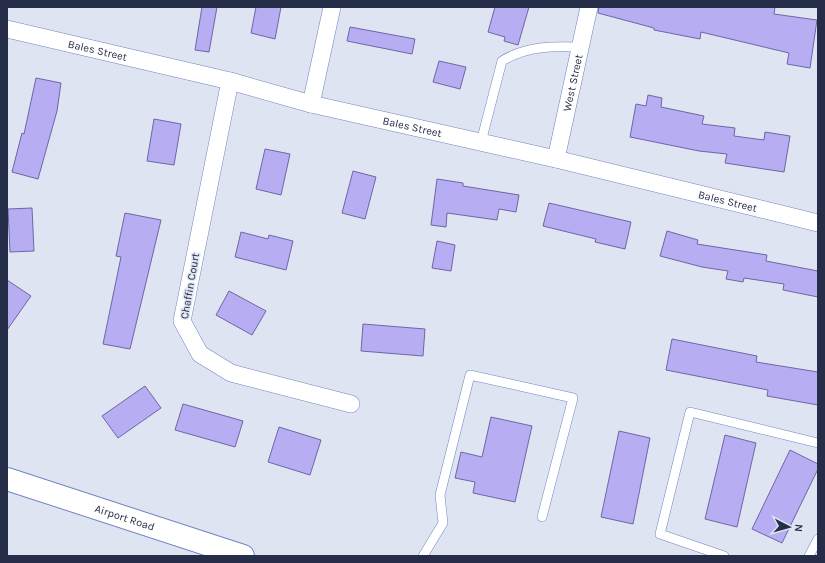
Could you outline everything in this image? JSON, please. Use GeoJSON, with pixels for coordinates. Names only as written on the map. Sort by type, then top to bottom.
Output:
{"type":"FeatureCollection","features":[{"type":"Feature","properties":{"kind":"highway","name":"Airport Road"},"geometry":{"type":"LineString","coordinates":[[7,479],[243,556]]}},
{"type":"Feature","properties":{"kind":"street"},"geometry":{"type":"LineString","coordinates":[[311,104],[332,7]]}},
{"type":"Feature","properties":{"kind":"street","name":"West Street"},"geometry":{"type":"LineString","coordinates":[[556,160],[589,7]]}},
{"type":"Feature","properties":{"kind":"street","name":"Bales Street"},"geometry":{"type":"LineString","coordinates":[[7,29],[230,81],[311,104],[481,142],[818,223]]}},
{"type":"Feature","properties":{"kind":"street","name":"Chaffin Court"},"geometry":{"type":"LineString","coordinates":[[230,81],[182,321],[200,354],[231,373],[351,404]]}},
{"type":"Feature","properties":{"kind":"lane"},"geometry":{"type":"LineString","coordinates":[[481,142],[502,61],[513,54],[538,48],[557,46],[580,47]]}},
{"type":"Feature","properties":{"kind":"lane"},"geometry":{"type":"LineString","coordinates":[[423,556],[443,523],[440,495],[470,374],[573,398],[542,517]]}},
{"type":"Feature","properties":{"kind":"lane"},"geometry":{"type":"LineString","coordinates":[[724,556],[660,534],[690,412],[818,443]]}},
{"type":"Feature","properties":{"kind":"lane"},"geometry":{"type":"LineString","coordinates":[[809,556],[818,539]]}},
{"type":"Feature","properties":{"kind":"building"},"geometry":{"type":"Polygon","coordinates":[[[202,7],[217,7],[209,52],[195,50],[202,7]]]}},
{"type":"Feature","properties":{"kind":"building"},"geometry":{"type":"Polygon","coordinates":[[[256,7],[281,7],[275,39],[251,33],[256,7]]]}},
{"type":"Feature","properties":{"kind":"building"},"geometry":{"type":"Polygon","coordinates":[[[495,7],[529,7],[518,45],[504,41],[505,37],[488,32],[495,7]]]}},
{"type":"Feature","properties":{"kind":"building"},"geometry":{"type":"Polygon","coordinates":[[[599,7],[775,7],[774,14],[817,20],[810,68],[787,64],[789,53],[701,32],[700,39],[654,30],[654,28],[598,13],[599,7]]]}},
{"type":"Feature","properties":{"kind":"building"},"geometry":{"type":"Polygon","coordinates":[[[350,27],[415,39],[412,54],[347,41],[350,27]]]}},
{"type":"Feature","properties":{"kind":"building"},"geometry":{"type":"Polygon","coordinates":[[[439,61],[466,67],[460,89],[433,82],[439,61]]]}},
{"type":"Feature","properties":{"kind":"building"},"geometry":{"type":"Polygon","coordinates":[[[36,78],[61,83],[57,111],[38,179],[12,172],[22,133],[24,134],[36,78]]]}},
{"type":"Feature","properties":{"kind":"building"},"geometry":{"type":"Polygon","coordinates":[[[648,95],[662,98],[661,107],[704,116],[702,124],[735,128],[734,136],[764,140],[765,132],[790,136],[784,172],[725,163],[727,154],[699,151],[630,137],[636,104],[646,106],[648,95]]]}},
{"type":"Feature","properties":{"kind":"building"},"geometry":{"type":"Polygon","coordinates":[[[154,119],[181,124],[174,165],[147,161],[154,119]]]}},
{"type":"Feature","properties":{"kind":"building"},"geometry":{"type":"Polygon","coordinates":[[[265,149],[290,154],[281,195],[256,189],[265,149]]]}},
{"type":"Feature","properties":{"kind":"building"},"geometry":{"type":"Polygon","coordinates":[[[353,171],[376,177],[365,219],[342,213],[353,171]]]}},
{"type":"Feature","properties":{"kind":"building"},"geometry":{"type":"Polygon","coordinates":[[[437,179],[463,183],[463,186],[519,195],[516,212],[499,209],[497,220],[447,213],[446,227],[431,225],[437,179]]]}},
{"type":"Feature","properties":{"kind":"building"},"geometry":{"type":"Polygon","coordinates":[[[549,203],[631,222],[625,249],[595,242],[596,239],[543,226],[549,203]]]}},
{"type":"Feature","properties":{"kind":"building"},"geometry":{"type":"Polygon","coordinates":[[[32,208],[34,251],[10,252],[8,209],[32,208]]]}},
{"type":"Feature","properties":{"kind":"building"},"geometry":{"type":"Polygon","coordinates":[[[125,213],[161,220],[130,349],[103,344],[121,257],[116,256],[125,213]]]}},
{"type":"Feature","properties":{"kind":"building"},"geometry":{"type":"Polygon","coordinates":[[[667,231],[698,240],[697,244],[767,255],[766,261],[818,271],[818,297],[783,290],[784,284],[744,278],[743,282],[726,279],[728,271],[702,267],[660,256],[667,231]]]}},
{"type":"Feature","properties":{"kind":"building"},"geometry":{"type":"Polygon","coordinates":[[[241,232],[268,239],[269,235],[293,241],[286,270],[235,257],[241,232]]]}},
{"type":"Feature","properties":{"kind":"building"},"geometry":{"type":"Polygon","coordinates":[[[437,241],[455,245],[451,271],[432,268],[437,241]]]}},
{"type":"Feature","properties":{"kind":"building"},"geometry":{"type":"Polygon","coordinates":[[[7,280],[31,296],[7,330],[7,280]]]}},
{"type":"Feature","properties":{"kind":"building"},"geometry":{"type":"Polygon","coordinates":[[[229,291],[266,311],[252,335],[216,315],[229,291]]]}},
{"type":"Feature","properties":{"kind":"building"},"geometry":{"type":"Polygon","coordinates":[[[363,324],[425,329],[423,356],[361,351],[363,324]]]}},
{"type":"Feature","properties":{"kind":"building"},"geometry":{"type":"Polygon","coordinates":[[[672,339],[757,356],[756,362],[818,372],[818,405],[767,396],[768,390],[666,370],[672,339]]]}},
{"type":"Feature","properties":{"kind":"building"},"geometry":{"type":"Polygon","coordinates":[[[145,386],[161,408],[118,438],[102,416],[145,386]]]}},
{"type":"Feature","properties":{"kind":"building"},"geometry":{"type":"Polygon","coordinates":[[[183,404],[243,421],[235,447],[175,430],[183,404]]]}},
{"type":"Feature","properties":{"kind":"building"},"geometry":{"type":"Polygon","coordinates":[[[491,417],[532,426],[515,502],[473,493],[475,482],[455,478],[461,452],[482,457],[491,417]]]}},
{"type":"Feature","properties":{"kind":"building"},"geometry":{"type":"Polygon","coordinates":[[[279,427],[321,440],[310,475],[268,462],[279,427]]]}},
{"type":"Feature","properties":{"kind":"building"},"geometry":{"type":"Polygon","coordinates":[[[619,431],[650,438],[633,524],[601,517],[619,431]]]}},
{"type":"Feature","properties":{"kind":"building"},"geometry":{"type":"Polygon","coordinates":[[[725,435],[756,443],[737,527],[705,519],[725,435]]]}},
{"type":"Feature","properties":{"kind":"building"},"geometry":{"type":"Polygon","coordinates":[[[790,450],[818,464],[818,469],[782,543],[752,529],[790,450]]]}}]}
